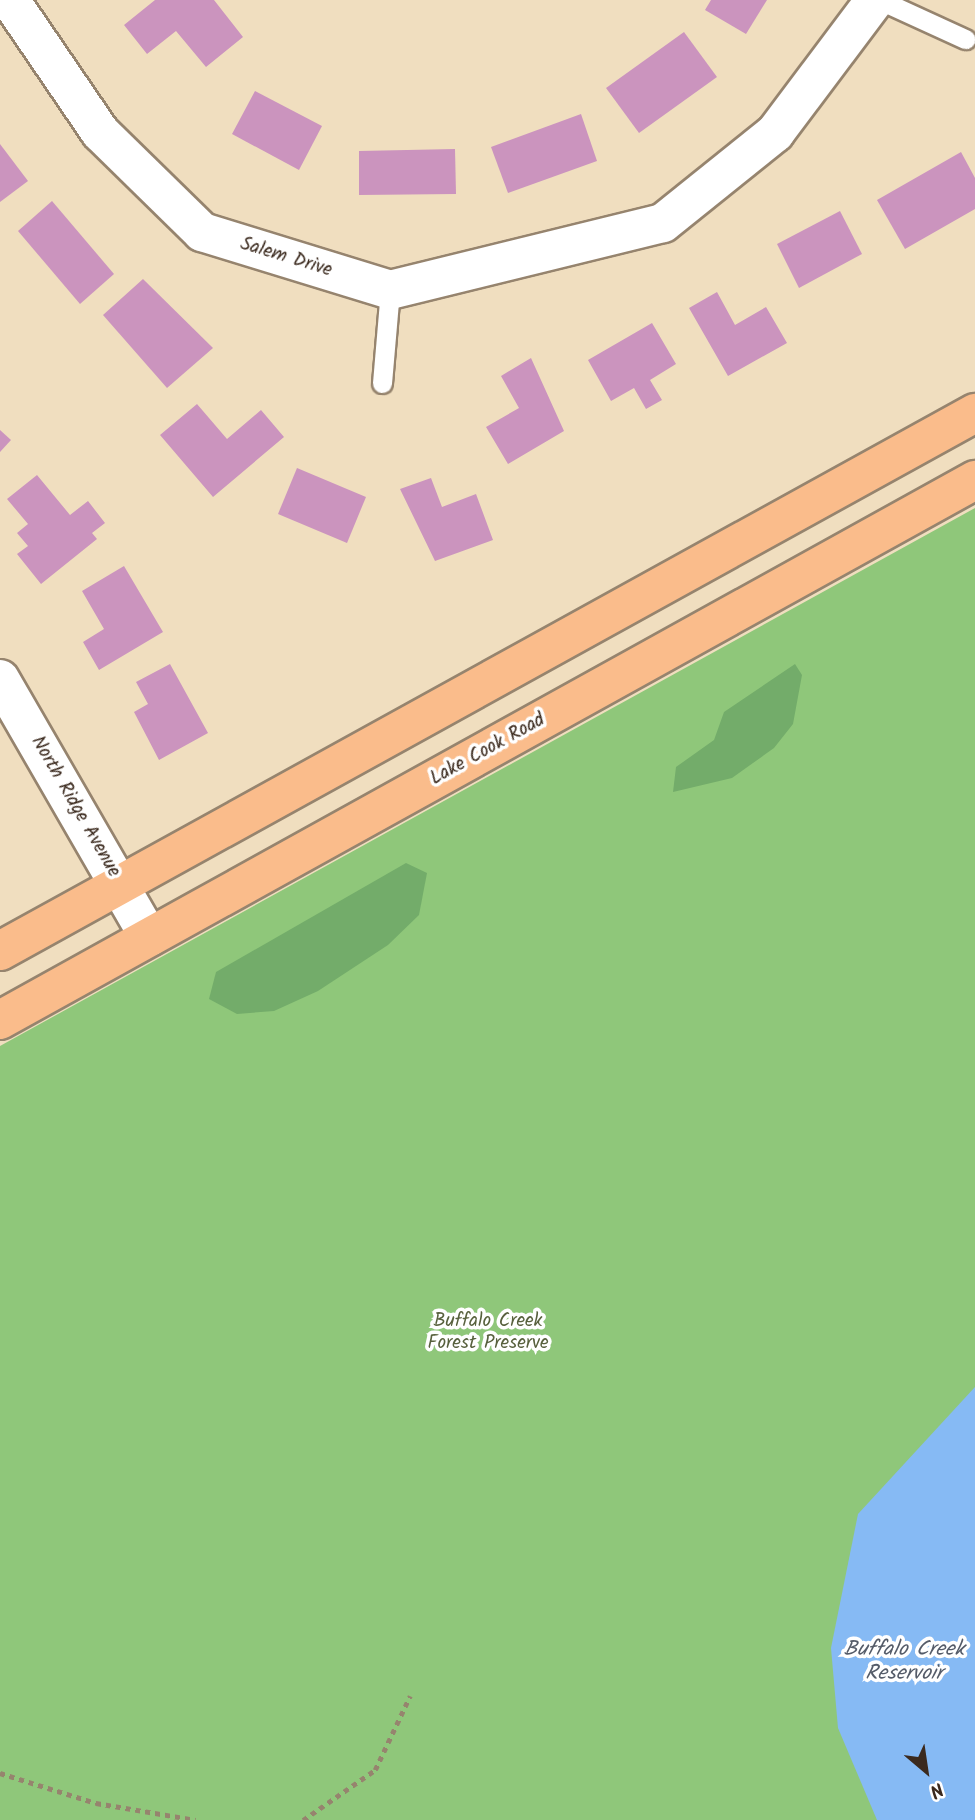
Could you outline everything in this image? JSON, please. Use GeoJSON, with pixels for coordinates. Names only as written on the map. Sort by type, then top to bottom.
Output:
{"type":"FeatureCollection","features":[{"type":"Feature","properties":{"kind":"main road"},"geometry":{"type":"LineString","coordinates":[[0,951],[975,413]]}},
{"type":"Feature","properties":{"kind":"main road","name":"Lake Cook Road"},"geometry":{"type":"LineString","coordinates":[[0,1020],[975,480]]}},
{"type":"Feature","properties":{"kind":"street","name":"Salem Drive"},"geometry":{"type":"LineString","coordinates":[[10,0],[100,132],[202,232],[390,290]]}},
{"type":"Feature","properties":{"kind":"street"},"geometry":{"type":"LineString","coordinates":[[390,290],[663,223],[775,133],[875,0]]}},
{"type":"Feature","properties":{"kind":"street","name":"North Ridge Avenue"},"geometry":{"type":"LineString","coordinates":[[0,679],[149,937]]}},
{"type":"Feature","properties":{"kind":"lane"},"geometry":{"type":"LineString","coordinates":[[880,0],[965,39]]}},
{"type":"Feature","properties":{"kind":"lane"},"geometry":{"type":"LineString","coordinates":[[382,383],[390,290]]}},
{"type":"Feature","properties":{"kind":"path"},"geometry":{"type":"LineString","coordinates":[[304,1820],[375,1770],[410,1696]]}},
{"type":"Feature","properties":{"kind":"path"},"geometry":{"type":"LineString","coordinates":[[0,1773],[96,1803],[197,1820]]}},
{"type":"Feature","properties":{"kind":"green space","name":"Buffalo Creek Forest Preserve"},"geometry":{"type":"Polygon","coordinates":[[[975,508],[975,1820],[0,1820],[0,1046],[975,508]]]}},
{"type":"Feature","properties":{"kind":"green space"},"geometry":{"type":"Polygon","coordinates":[[[795,664],[802,675],[793,724],[774,748],[732,778],[673,792],[676,767],[714,740],[724,712],[795,664]]]}},
{"type":"Feature","properties":{"kind":"green space"},"geometry":{"type":"Polygon","coordinates":[[[406,863],[427,873],[419,915],[388,945],[318,991],[274,1011],[237,1014],[209,999],[216,972],[406,863]]]}},
{"type":"Feature","properties":{"kind":"water","name":"Buffalo Creek Reservoir"},"geometry":{"type":"Polygon","coordinates":[[[975,1387],[975,1820],[877,1820],[838,1728],[831,1648],[858,1514],[975,1387]]]}},
{"type":"Feature","properties":{"kind":"building"},"geometry":{"type":"Polygon","coordinates":[[[155,0],[214,0],[243,37],[206,67],[176,31],[147,54],[124,25],[155,0]]]}},
{"type":"Feature","properties":{"kind":"building"},"geometry":{"type":"Polygon","coordinates":[[[711,0],[767,0],[746,34],[705,10],[711,0]]]}},
{"type":"Feature","properties":{"kind":"building"},"geometry":{"type":"Polygon","coordinates":[[[684,32],[717,77],[639,133],[606,88],[684,32]]]}},
{"type":"Feature","properties":{"kind":"building"},"geometry":{"type":"Polygon","coordinates":[[[255,91],[322,126],[299,170],[232,134],[255,91]]]}},
{"type":"Feature","properties":{"kind":"building"},"geometry":{"type":"Polygon","coordinates":[[[581,114],[597,161],[508,193],[491,147],[581,114]]]}},
{"type":"Feature","properties":{"kind":"building"},"geometry":{"type":"Polygon","coordinates":[[[0,144],[28,181],[0,202],[0,144]]]}},
{"type":"Feature","properties":{"kind":"building"},"geometry":{"type":"Polygon","coordinates":[[[455,149],[456,194],[359,195],[359,151],[455,149]]]}},
{"type":"Feature","properties":{"kind":"building"},"geometry":{"type":"Polygon","coordinates":[[[961,152],[975,178],[975,209],[905,249],[877,200],[961,152]]]}},
{"type":"Feature","properties":{"kind":"building"},"geometry":{"type":"Polygon","coordinates":[[[52,201],[114,274],[80,304],[18,231],[52,201]]]}},
{"type":"Feature","properties":{"kind":"building"},"geometry":{"type":"Polygon","coordinates":[[[840,211],[862,254],[799,288],[777,244],[840,211]]]}},
{"type":"Feature","properties":{"kind":"building"},"geometry":{"type":"Polygon","coordinates":[[[143,279],[213,348],[167,388],[103,315],[143,279]]]}},
{"type":"Feature","properties":{"kind":"building"},"geometry":{"type":"Polygon","coordinates":[[[717,292],[735,325],[766,307],[787,343],[728,376],[689,308],[717,292]]]}},
{"type":"Feature","properties":{"kind":"building"},"geometry":{"type":"Polygon","coordinates":[[[652,323],[676,364],[650,380],[662,400],[646,409],[634,388],[611,401],[588,360],[652,323]]]}},
{"type":"Feature","properties":{"kind":"building"},"geometry":{"type":"Polygon","coordinates":[[[531,358],[564,431],[508,464],[486,427],[519,408],[501,376],[531,358]]]}},
{"type":"Feature","properties":{"kind":"building"},"geometry":{"type":"Polygon","coordinates":[[[197,404],[227,439],[261,410],[284,437],[213,497],[160,435],[197,404]]]}},
{"type":"Feature","properties":{"kind":"building"},"geometry":{"type":"Polygon","coordinates":[[[0,430],[11,440],[0,452],[0,430]]]}},
{"type":"Feature","properties":{"kind":"building"},"geometry":{"type":"Polygon","coordinates":[[[297,468],[366,497],[347,543],[278,514],[297,468]]]}},
{"type":"Feature","properties":{"kind":"building"},"geometry":{"type":"Polygon","coordinates":[[[37,475],[70,515],[88,501],[105,523],[92,533],[97,539],[41,584],[17,554],[28,546],[17,533],[28,524],[7,499],[37,475]]]}},
{"type":"Feature","properties":{"kind":"building"},"geometry":{"type":"Polygon","coordinates":[[[431,478],[442,507],[476,494],[493,540],[435,561],[400,489],[431,478]]]}},
{"type":"Feature","properties":{"kind":"building"},"geometry":{"type":"Polygon","coordinates":[[[124,566],[163,632],[99,670],[83,642],[104,629],[82,591],[124,566]]]}},
{"type":"Feature","properties":{"kind":"building"},"geometry":{"type":"Polygon","coordinates":[[[170,664],[208,733],[159,760],[134,712],[148,704],[136,682],[170,664]]]}}]}
